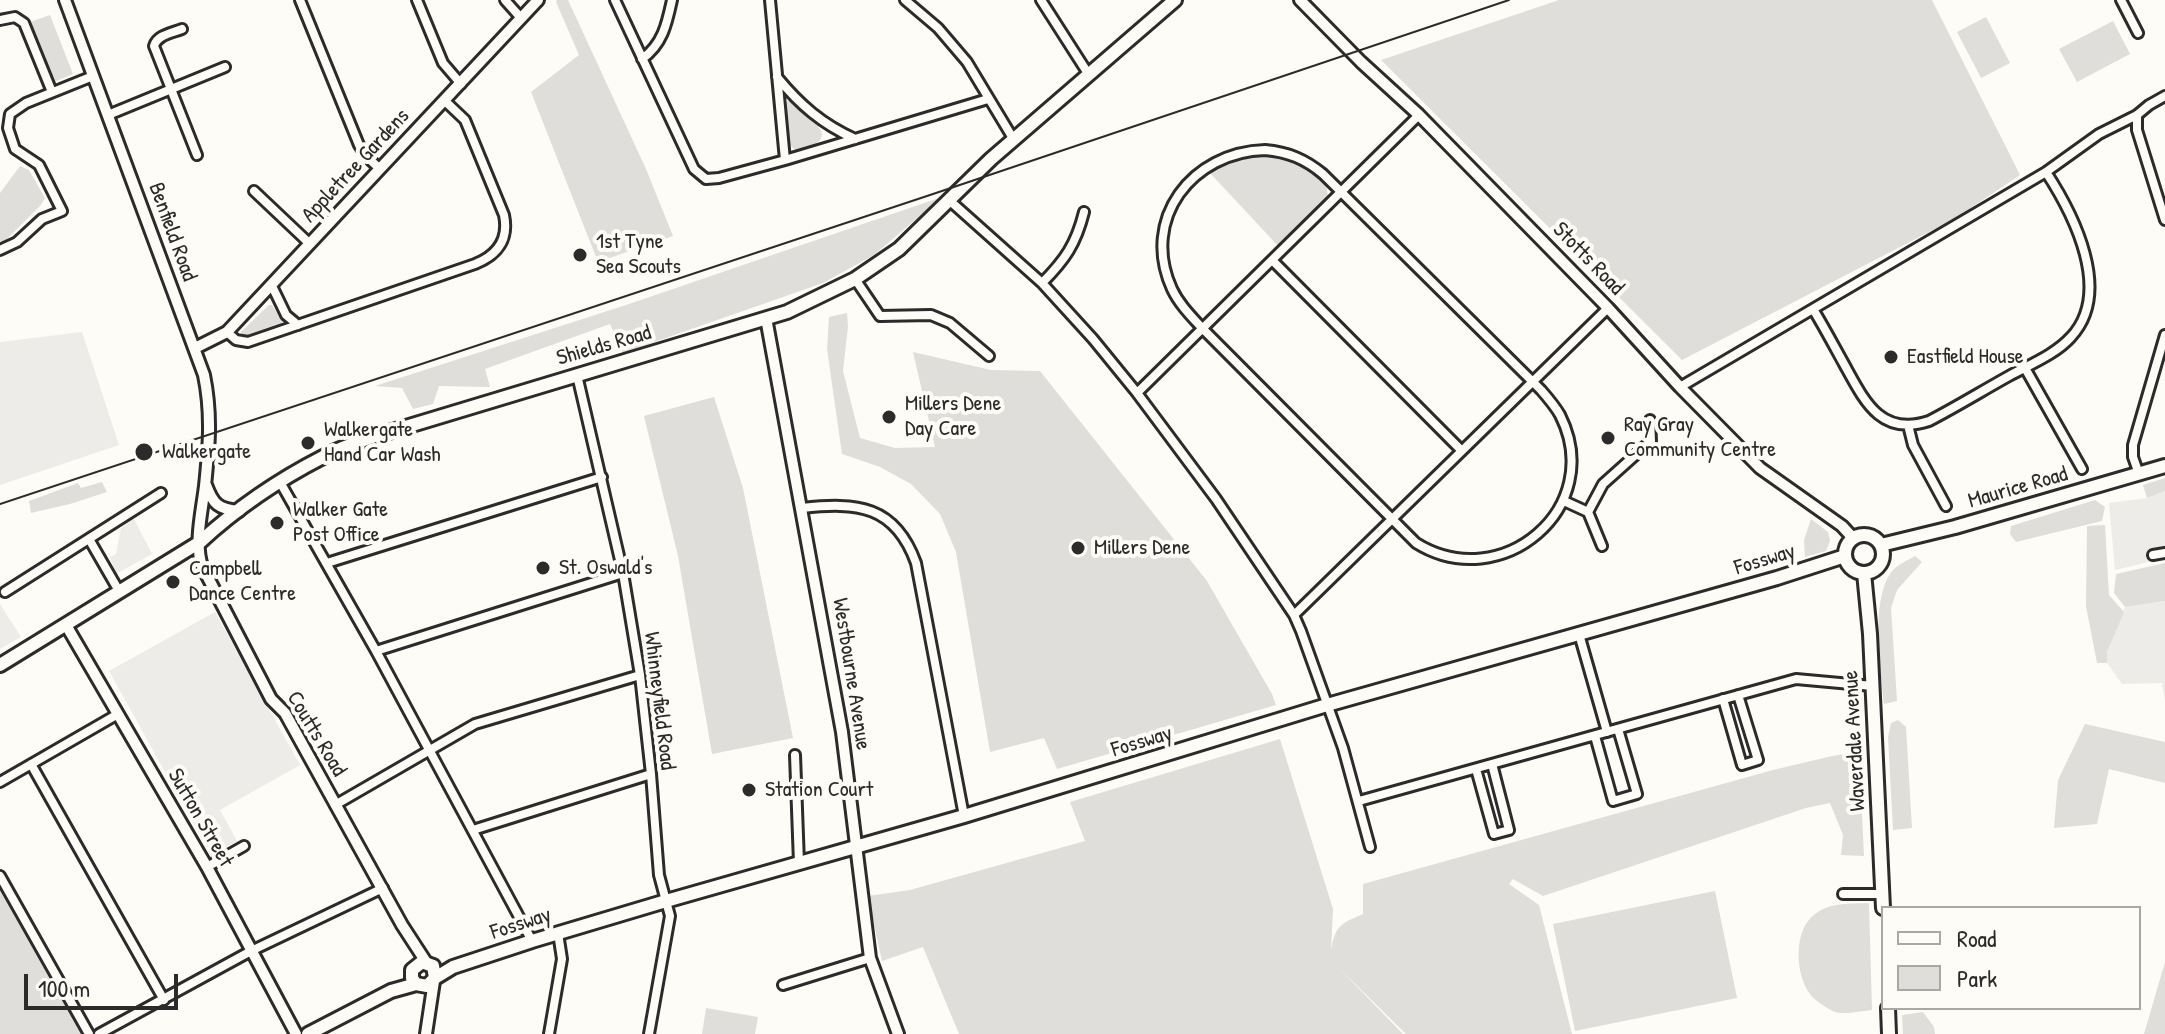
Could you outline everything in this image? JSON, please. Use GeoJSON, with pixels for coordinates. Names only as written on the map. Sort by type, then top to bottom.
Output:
{"type":"FeatureCollection","features":[{"type":"Feature","properties":{"kind":"main road","name":"Shields Road"},"geometry":{"type":"LineString","coordinates":[[0,665],[324,456],[369,438],[766,318],[806,304],[855,279],[899,249],[1014,140],[1167,3]]}},
{"type":"Feature","properties":{"kind":"main road","name":"Maurice Road"},"geometry":{"type":"LineString","coordinates":[[1881,545],[1955,527],[2165,466]]}},
{"type":"Feature","properties":{"kind":"main road"},"geometry":{"type":"LineString","coordinates":[[1869,535],[1881,545],[1883,558],[1871,572],[1859,572],[1849,566],[1845,556],[1846,546],[1853,538],[1869,535]]}},
{"type":"Feature","properties":{"kind":"main road","name":"Fossway"},"geometry":{"type":"LineString","coordinates":[[308,1034],[391,991],[420,972],[453,967],[558,933],[964,816],[1327,705],[1845,556]]}},
{"type":"Feature","properties":{"kind":"main road","name":"Waverdale Avenue"},"geometry":{"type":"LineString","coordinates":[[1864,573],[1873,686],[1883,906]]}},
{"type":"Feature","properties":{"kind":"main road","name":"Fossway"},"geometry":{"type":"LineString","coordinates":[[434,979],[453,967]]}},
{"type":"Feature","properties":{"kind":"main road"},"geometry":{"type":"LineString","coordinates":[[420,972],[435,970],[434,979]]}},
{"type":"Feature","properties":{"kind":"main road"},"geometry":{"type":"LineString","coordinates":[[1888,1010],[1889,1034]]}},
{"type":"Feature","properties":{"kind":"street","name":"Benfield Road"},"geometry":{"type":"LineString","coordinates":[[65,0],[204,375],[210,412],[199,538]]}},
{"type":"Feature","properties":{"kind":"street"},"geometry":{"type":"LineString","coordinates":[[300,0],[359,145],[380,169]]}},
{"type":"Feature","properties":{"kind":"street"},"geometry":{"type":"LineString","coordinates":[[417,0],[443,63],[461,84]]}},
{"type":"Feature","properties":{"kind":"street"},"geometry":{"type":"LineString","coordinates":[[505,0],[521,18]]}},
{"type":"Feature","properties":{"kind":"street","name":"Appletree Gardens"},"geometry":{"type":"LineString","coordinates":[[195,348],[227,332],[538,0]]}},
{"type":"Feature","properties":{"kind":"street"},"geometry":{"type":"LineString","coordinates":[[615,0],[694,169],[702,177],[712,180],[988,99]]}},
{"type":"Feature","properties":{"kind":"street"},"geometry":{"type":"LineString","coordinates":[[642,59],[660,40],[672,0]]}},
{"type":"Feature","properties":{"kind":"street"},"geometry":{"type":"LineString","coordinates":[[770,0],[785,160]]}},
{"type":"Feature","properties":{"kind":"street"},"geometry":{"type":"LineString","coordinates":[[905,0],[938,28],[967,62],[1014,140]]}},
{"type":"Feature","properties":{"kind":"street"},"geometry":{"type":"LineString","coordinates":[[1041,0],[1089,75]]}},
{"type":"Feature","properties":{"kind":"street","name":"Stotts Road"},"geometry":{"type":"LineString","coordinates":[[1300,0],[1419,115],[1760,468],[1842,526],[1853,538]]}},
{"type":"Feature","properties":{"kind":"street"},"geometry":{"type":"LineString","coordinates":[[2121,0],[2138,33]]}},
{"type":"Feature","properties":{"kind":"street"},"geometry":{"type":"LineString","coordinates":[[0,20],[15,17],[24,23],[52,92]]}},
{"type":"Feature","properties":{"kind":"street"},"geometry":{"type":"LineString","coordinates":[[182,29],[160,37],[155,42],[155,50],[197,155]]}},
{"type":"Feature","properties":{"kind":"street"},"geometry":{"type":"LineString","coordinates":[[108,115],[225,67]]}},
{"type":"Feature","properties":{"kind":"street"},"geometry":{"type":"LineString","coordinates":[[0,250],[17,242],[44,218],[62,211],[39,165],[15,149],[8,123],[10,114],[18,107],[93,76]]}},
{"type":"Feature","properties":{"kind":"street"},"geometry":{"type":"LineString","coordinates":[[776,76],[811,114],[855,139]]}},
{"type":"Feature","properties":{"kind":"street"},"geometry":{"type":"LineString","coordinates":[[1680,387],[2046,172],[2099,134],[2137,115],[2165,96]]}},
{"type":"Feature","properties":{"kind":"street"},"geometry":{"type":"LineString","coordinates":[[227,332],[244,342],[489,258],[501,245],[505,232],[504,215],[465,120],[445,101]]}},
{"type":"Feature","properties":{"kind":"street"},"geometry":{"type":"LineString","coordinates":[[1137,393],[1419,115]]}},
{"type":"Feature","properties":{"kind":"street"},"geometry":{"type":"LineString","coordinates":[[2137,115],[2141,146],[2165,220]]}},
{"type":"Feature","properties":{"kind":"street"},"geometry":{"type":"LineString","coordinates":[[1277,151],[1312,165],[1553,405],[1565,429],[1571,457],[1564,501],[1548,524],[1531,540],[1499,556],[1462,559],[1427,550],[1391,520],[1202,328],[1188,313],[1167,274],[1163,248],[1166,221],[1179,194],[1196,174],[1214,161],[1239,153],[1277,151]]}},
{"type":"Feature","properties":{"kind":"street"},"geometry":{"type":"LineString","coordinates":[[1813,309],[1870,409],[1887,420],[1908,425],[1929,421],[2025,368],[2072,336],[2087,310],[2089,298],[2086,260],[2079,236],[2066,204],[2046,172]]}},
{"type":"Feature","properties":{"kind":"street"},"geometry":{"type":"LineString","coordinates":[[254,191],[310,244]]}},
{"type":"Feature","properties":{"kind":"street"},"geometry":{"type":"LineString","coordinates":[[949,200],[1042,283],[1137,393],[1216,499],[1294,615],[1359,801],[1370,847]]}},
{"type":"Feature","properties":{"kind":"street"},"geometry":{"type":"LineString","coordinates":[[1042,283],[1068,255],[1079,233],[1084,212]]}},
{"type":"Feature","properties":{"kind":"street"},"geometry":{"type":"LineString","coordinates":[[1272,260],[1461,450]]}},
{"type":"Feature","properties":{"kind":"street"},"geometry":{"type":"LineString","coordinates":[[855,279],[880,316],[931,315],[950,323],[989,356]]}},
{"type":"Feature","properties":{"kind":"street"},"geometry":{"type":"LineString","coordinates":[[272,286],[286,315],[298,325]]}},
{"type":"Feature","properties":{"kind":"street"},"geometry":{"type":"LineString","coordinates":[[1294,615],[1608,308]]}},
{"type":"Feature","properties":{"kind":"street","name":"Westbourne Avenue"},"geometry":{"type":"LineString","coordinates":[[766,318],[842,732],[870,958],[898,1034]]}},
{"type":"Feature","properties":{"kind":"street"},"geometry":{"type":"LineString","coordinates":[[2139,474],[2133,457],[2133,445],[2165,335]]}},
{"type":"Feature","properties":{"kind":"street"},"geometry":{"type":"LineString","coordinates":[[2025,368],[2082,469]]}},
{"type":"Feature","properties":{"kind":"street","name":"Whinneyfield Road"},"geometry":{"type":"LineString","coordinates":[[577,375],[623,573],[640,675],[659,875],[670,916],[649,1034]]}},
{"type":"Feature","properties":{"kind":"street"},"geometry":{"type":"LineString","coordinates":[[1588,512],[1603,484],[1651,441],[1650,420]]}},
{"type":"Feature","properties":{"kind":"street"},"geometry":{"type":"LineString","coordinates":[[1908,425],[1913,445],[1946,506]]}},
{"type":"Feature","properties":{"kind":"street"},"geometry":{"type":"LineString","coordinates":[[327,563],[602,477]]}},
{"type":"Feature","properties":{"kind":"street"},"geometry":{"type":"LineString","coordinates":[[280,482],[376,651],[532,941]]}},
{"type":"Feature","properties":{"kind":"street"},"geometry":{"type":"LineString","coordinates":[[205,483],[218,506],[239,511]]}},
{"type":"Feature","properties":{"kind":"street"},"geometry":{"type":"LineString","coordinates":[[5,592],[161,493]]}},
{"type":"Feature","properties":{"kind":"street"},"geometry":{"type":"LineString","coordinates":[[1564,501],[1588,512],[1602,546]]}},
{"type":"Feature","properties":{"kind":"street"},"geometry":{"type":"LineString","coordinates":[[802,508],[851,505],[874,511],[887,520],[909,545],[919,578],[964,816]]}},
{"type":"Feature","properties":{"kind":"street","name":"Coutts Road"},"geometry":{"type":"LineString","coordinates":[[199,538],[199,556],[207,576],[271,699],[285,713],[416,947],[429,1006]]}},
{"type":"Feature","properties":{"kind":"street"},"geometry":{"type":"LineString","coordinates":[[89,539],[119,591]]}},
{"type":"Feature","properties":{"kind":"street"},"geometry":{"type":"LineString","coordinates":[[2153,555],[2165,553]]}},
{"type":"Feature","properties":{"kind":"street"},"geometry":{"type":"LineString","coordinates":[[376,651],[623,573]]}},
{"type":"Feature","properties":{"kind":"street","name":"Sutton Street"},"geometry":{"type":"LineString","coordinates":[[66,625],[207,867],[296,1034]]}},
{"type":"Feature","properties":{"kind":"street"},"geometry":{"type":"LineString","coordinates":[[1579,634],[1607,732]]}},
{"type":"Feature","properties":{"kind":"street"},"geometry":{"type":"LineString","coordinates":[[335,805],[475,724],[640,675]]}},
{"type":"Feature","properties":{"kind":"street"},"geometry":{"type":"LineString","coordinates":[[1359,801],[1796,679],[1873,686]]}},
{"type":"Feature","properties":{"kind":"street"},"geometry":{"type":"LineString","coordinates":[[1723,699],[1742,765],[1758,760],[1738,695]]}},
{"type":"Feature","properties":{"kind":"street"},"geometry":{"type":"LineString","coordinates":[[0,782],[118,714]]}},
{"type":"Feature","properties":{"kind":"street"},"geometry":{"type":"LineString","coordinates":[[1595,736],[1613,801],[1637,794],[1618,729]]}},
{"type":"Feature","properties":{"kind":"street"},"geometry":{"type":"LineString","coordinates":[[795,755],[799,863]]}},
{"type":"Feature","properties":{"kind":"street"},"geometry":{"type":"LineString","coordinates":[[31,764],[164,1000]]}},
{"type":"Feature","properties":{"kind":"street"},"geometry":{"type":"LineString","coordinates":[[1476,769],[1494,834],[1509,830],[1492,764]]}},
{"type":"Feature","properties":{"kind":"street"},"geometry":{"type":"LineString","coordinates":[[473,830],[651,774]]}},
{"type":"Feature","properties":{"kind":"street"},"geometry":{"type":"LineString","coordinates":[[207,867],[244,846]]}},
{"type":"Feature","properties":{"kind":"street"},"geometry":{"type":"LineString","coordinates":[[1,881],[89,1034]]}},
{"type":"Feature","properties":{"kind":"street"},"geometry":{"type":"LineString","coordinates":[[99,1034],[251,951],[383,888]]}},
{"type":"Feature","properties":{"kind":"street"},"geometry":{"type":"LineString","coordinates":[[1843,894],[1883,894]]}},
{"type":"Feature","properties":{"kind":"street"},"geometry":{"type":"LineString","coordinates":[[549,1034],[562,959],[558,933]]}},
{"type":"Feature","properties":{"kind":"street"},"geometry":{"type":"LineString","coordinates":[[783,985],[870,958]]}},
{"type":"Feature","properties":{"kind":"street"},"geometry":{"type":"LineString","coordinates":[[426,1034],[434,979]]}},
{"type":"Feature","properties":{"kind":"shaded area"},"geometry":{"type":"Polygon","coordinates":[[[82,332],[119,445],[0,485],[0,342],[82,332]]]}},
{"type":"Feature","properties":{"kind":"shaded area"},"geometry":{"type":"Polygon","coordinates":[[[2165,491],[2165,558],[2115,570],[2109,503],[2147,498],[2165,491]]]}},
{"type":"Feature","properties":{"kind":"shaded area"},"geometry":{"type":"Polygon","coordinates":[[[134,519],[152,554],[116,574],[110,557],[116,554],[121,528],[134,519]]]}},
{"type":"Feature","properties":{"kind":"shaded area"},"geometry":{"type":"Polygon","coordinates":[[[2165,601],[2165,702],[2162,683],[2122,684],[2107,663],[2107,652],[2125,607],[2165,601]]]}},
{"type":"Feature","properties":{"kind":"shaded area"},"geometry":{"type":"Polygon","coordinates":[[[0,604],[21,637],[0,649],[0,604]]]}},
{"type":"Feature","properties":{"kind":"shaded area"},"geometry":{"type":"Polygon","coordinates":[[[215,612],[300,765],[220,810],[237,841],[211,855],[109,671],[215,612]]]}},
{"type":"Feature","properties":{"kind":"green space"},"geometry":{"type":"Polygon","coordinates":[[[557,0],[568,0],[646,169],[673,236],[598,262],[531,92],[579,55],[557,0]]]}},
{"type":"Feature","properties":{"kind":"green space"},"geometry":{"type":"Polygon","coordinates":[[[1559,0],[1932,0],[2020,175],[1954,219],[1682,360],[1381,60],[1559,0]]]}},
{"type":"Feature","properties":{"kind":"green space"},"geometry":{"type":"Polygon","coordinates":[[[50,15],[73,74],[54,82],[30,22],[50,15]]]}},
{"type":"Feature","properties":{"kind":"green space"},"geometry":{"type":"Polygon","coordinates":[[[1986,17],[2010,63],[1981,78],[1957,32],[1986,17]]]}},
{"type":"Feature","properties":{"kind":"green space"},"geometry":{"type":"Polygon","coordinates":[[[2113,21],[2130,54],[2077,82],[2059,49],[2113,21]]]}},
{"type":"Feature","properties":{"kind":"green space"},"geometry":{"type":"Polygon","coordinates":[[[788,101],[815,123],[822,135],[812,146],[798,152],[785,131],[784,104],[788,101]]]}},
{"type":"Feature","properties":{"kind":"green space"},"geometry":{"type":"Polygon","coordinates":[[[1251,156],[1292,162],[1326,184],[1328,196],[1279,247],[1210,173],[1224,164],[1251,156]]]}},
{"type":"Feature","properties":{"kind":"green space"},"geometry":{"type":"Polygon","coordinates":[[[20,166],[29,170],[45,198],[3,243],[0,241],[0,193],[20,166]]]}},
{"type":"Feature","properties":{"kind":"green space"},"geometry":{"type":"Polygon","coordinates":[[[942,197],[874,255],[823,283],[623,353],[610,324],[485,369],[490,387],[439,386],[433,404],[413,409],[402,388],[375,386],[629,304],[942,197]]]}},
{"type":"Feature","properties":{"kind":"green space"},"geometry":{"type":"Polygon","coordinates":[[[269,305],[282,321],[282,326],[246,338],[242,336],[241,332],[269,305]]]}},
{"type":"Feature","properties":{"kind":"green space"},"geometry":{"type":"Polygon","coordinates":[[[847,313],[843,371],[860,438],[895,448],[935,447],[913,352],[991,370],[1040,371],[1207,581],[1276,705],[1057,769],[1044,738],[990,752],[956,552],[940,514],[911,484],[880,467],[842,454],[827,349],[829,317],[847,313]]]}},
{"type":"Feature","properties":{"kind":"green space"},"geometry":{"type":"Polygon","coordinates":[[[714,397],[743,488],[793,738],[712,754],[678,556],[644,416],[714,397]]]}},
{"type":"Feature","properties":{"kind":"green space"},"geometry":{"type":"Polygon","coordinates":[[[2165,478],[2165,491],[2147,498],[2143,485],[2165,478]]]}},
{"type":"Feature","properties":{"kind":"green space"},"geometry":{"type":"Polygon","coordinates":[[[102,482],[107,492],[31,513],[29,501],[78,483],[81,488],[102,482]]]}},
{"type":"Feature","properties":{"kind":"green space"},"geometry":{"type":"Polygon","coordinates":[[[2095,500],[2105,507],[2102,521],[2016,542],[2010,534],[2011,526],[2095,500]]]}},
{"type":"Feature","properties":{"kind":"green space"},"geometry":{"type":"Polygon","coordinates":[[[1811,519],[1828,532],[1830,541],[1826,551],[1805,557],[1804,540],[1811,519]]]}},
{"type":"Feature","properties":{"kind":"green space"},"geometry":{"type":"Polygon","coordinates":[[[2105,525],[2109,595],[2124,612],[2107,652],[2107,663],[2097,663],[2086,606],[2087,526],[2105,525]]]}},
{"type":"Feature","properties":{"kind":"green space"},"geometry":{"type":"Polygon","coordinates":[[[1915,556],[1922,562],[1897,590],[1891,608],[1897,701],[1884,704],[1878,634],[1881,596],[1894,569],[1915,556]]]}},
{"type":"Feature","properties":{"kind":"green space"},"geometry":{"type":"Polygon","coordinates":[[[2165,563],[2165,601],[2125,607],[2114,593],[2116,574],[2165,563]]]}},
{"type":"Feature","properties":{"kind":"green space"},"geometry":{"type":"Polygon","coordinates":[[[1898,720],[1906,727],[1912,828],[1893,830],[1888,737],[1891,723],[1898,720]]]}},
{"type":"Feature","properties":{"kind":"green space"},"geometry":{"type":"Polygon","coordinates":[[[2085,724],[2165,742],[2165,783],[2109,769],[2097,824],[2054,828],[2058,780],[2085,724]]]}},
{"type":"Feature","properties":{"kind":"green space"},"geometry":{"type":"Polygon","coordinates":[[[1280,739],[1333,909],[1331,950],[1340,926],[1363,914],[1363,884],[1773,770],[1859,752],[1864,856],[1841,855],[1843,835],[1830,803],[1806,808],[1543,896],[1513,879],[1509,884],[1539,905],[1572,1034],[1406,1034],[1338,967],[1403,1034],[959,1034],[923,947],[882,961],[868,896],[910,890],[1085,841],[1070,802],[1280,739]]]}},
{"type":"Feature","properties":{"kind":"green space"},"geometry":{"type":"Polygon","coordinates":[[[3,888],[86,1034],[0,1034],[0,889],[3,888]]]}},
{"type":"Feature","properties":{"kind":"green space"},"geometry":{"type":"Polygon","coordinates":[[[1715,891],[1737,998],[1575,1031],[1553,924],[1715,891]]]}},
{"type":"Feature","properties":{"kind":"green space"},"geometry":{"type":"Polygon","coordinates":[[[1869,903],[1872,1010],[1835,1012],[1810,994],[1801,975],[1799,952],[1803,930],[1815,914],[1828,907],[1869,903]]]}},
{"type":"Feature","properties":{"kind":"green space"},"geometry":{"type":"Polygon","coordinates":[[[2165,962],[2165,1034],[2144,1034],[2165,962]]]}},
{"type":"Feature","properties":{"kind":"green space"},"geometry":{"type":"Polygon","coordinates":[[[706,1008],[758,1017],[755,1034],[702,1034],[706,1008]]]}},
{"type":"Feature","properties":{"kind":"green space"},"geometry":{"type":"Polygon","coordinates":[[[1923,1012],[1934,1027],[1935,1034],[1903,1034],[1902,1015],[1923,1012]]]}},
{"type":"Feature","properties":{"kind":"tram line"},"geometry":{"type":"LineString","coordinates":[[0,504],[1509,0]]}},
{"type":"Feature","properties":{"kind":"place","name":"1st Tyne Sea Scouts"},"geometry":{"type":"Point","coordinates":[580,255]}},
{"type":"Feature","properties":{"kind":"place","name":"Eastfield House"},"geometry":{"type":"Point","coordinates":[1891,357]}},
{"type":"Feature","properties":{"kind":"place","name":"Millers Dene Day Care"},"geometry":{"type":"Point","coordinates":[889,417]}},
{"type":"Feature","properties":{"kind":"place","name":"Ray Gray Community Centre"},"geometry":{"type":"Point","coordinates":[1608,438]}},
{"type":"Feature","properties":{"kind":"place","name":"Walkergate Hand Car Wash"},"geometry":{"type":"Point","coordinates":[308,443]}},
{"type":"Feature","properties":{"kind":"place","name":"Walkergate"},"geometry":{"type":"Point","coordinates":[144,452]}},
{"type":"Feature","properties":{"kind":"place","name":"Walker Gate Post Office"},"geometry":{"type":"Point","coordinates":[277,523]}},
{"type":"Feature","properties":{"kind":"place","name":"Millers Dene"},"geometry":{"type":"Point","coordinates":[1078,548]}},
{"type":"Feature","properties":{"kind":"place","name":"St. Oswald's"},"geometry":{"type":"Point","coordinates":[543,568]}},
{"type":"Feature","properties":{"kind":"place","name":"Campbell Dance Centre"},"geometry":{"type":"Point","coordinates":[173,582]}},
{"type":"Feature","properties":{"kind":"place","name":"Station Court"},"geometry":{"type":"Point","coordinates":[749,790]}}]}
